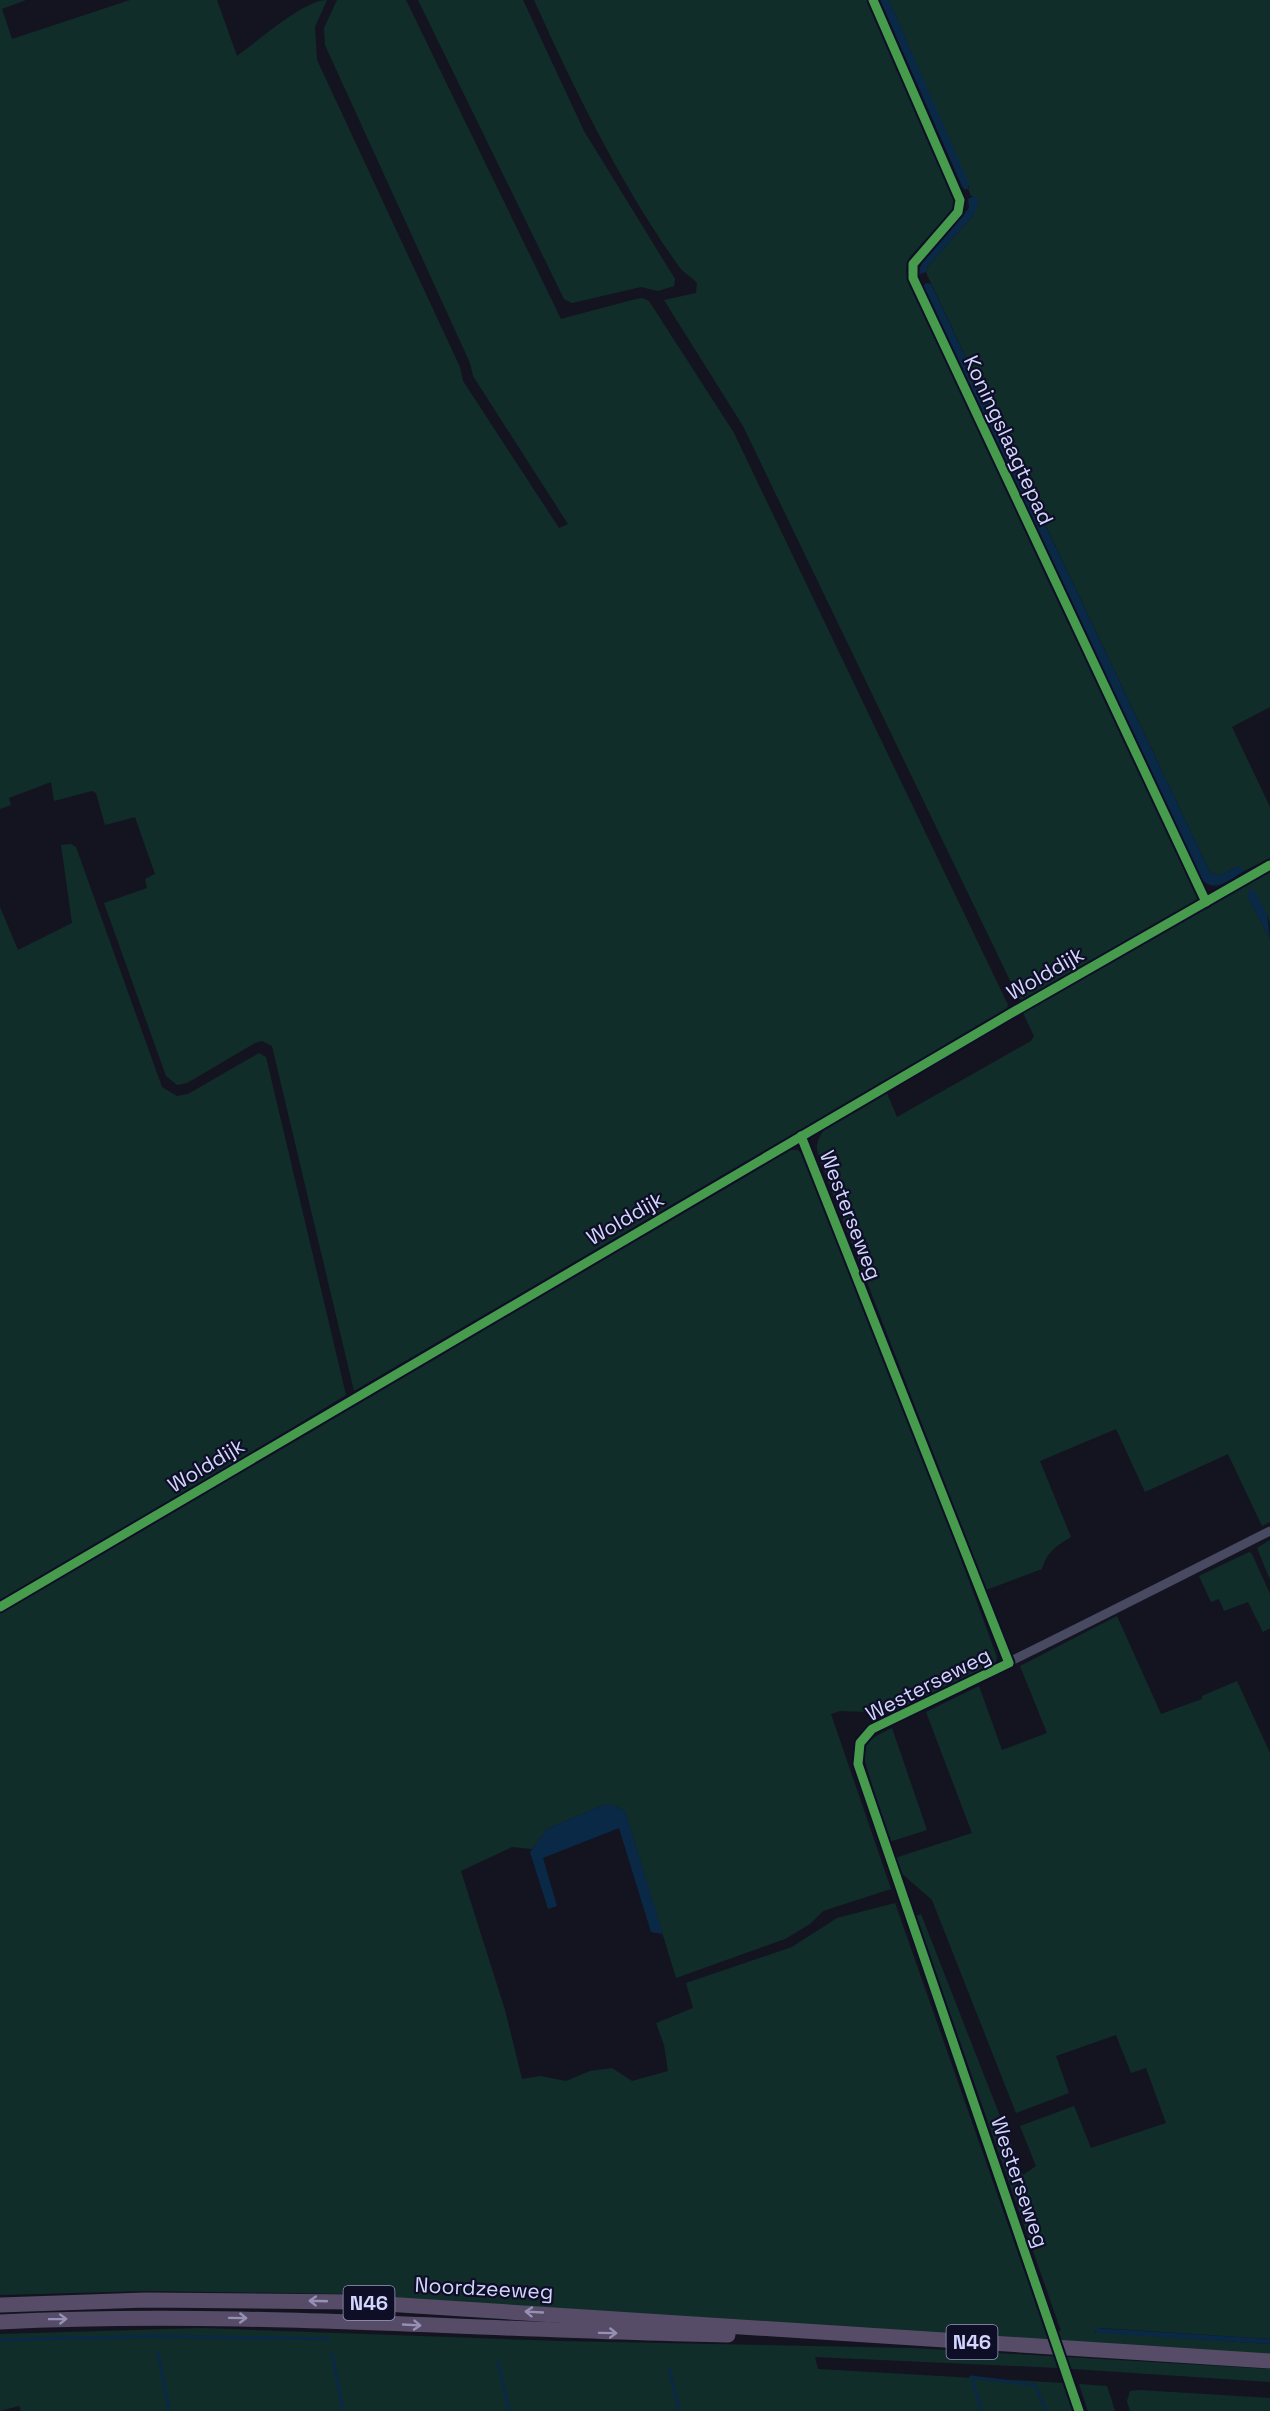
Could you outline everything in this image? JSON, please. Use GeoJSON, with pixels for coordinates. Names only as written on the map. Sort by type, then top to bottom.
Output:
{"type":"FeatureCollection","features":[{"type":"Feature","properties":{"kind":"highway","name":"Noordzeeweg"},"geometry":{"type":"LineString","coordinates":[[0,2305],[158,2300],[354,2302],[564,2313],[893,2338],[1270,2361]]}},
{"type":"Feature","properties":{"kind":"highway","name":"Noordzeeweg"},"geometry":{"type":"LineString","coordinates":[[0,2322],[179,2318],[279,2319],[581,2332],[893,2338]]}},
{"type":"Feature","properties":{"kind":"street","name":"Koningslaagtepad"},"geometry":{"type":"LineString","coordinates":[[873,0],[960,200],[958,212],[913,264],[914,278],[1206,902]]}},
{"type":"Feature","properties":{"kind":"street","name":"Wolddijk"},"geometry":{"type":"LineString","coordinates":[[0,1607],[801,1136],[1270,865]]}},
{"type":"Feature","properties":{"kind":"street","name":"Westerseweg"},"geometry":{"type":"LineString","coordinates":[[801,1136],[1010,1663]]}},
{"type":"Feature","properties":{"kind":"street","name":"Westerseweg"},"geometry":{"type":"LineString","coordinates":[[1079,2411],[861,1775],[857,1755],[860,1743],[872,1729],[1010,1663],[1191,1569],[1270,1531]]}},
{"type":"Feature","properties":{"kind":"green space"},"geometry":{"type":"Polygon","coordinates":[[[0,0],[26,0],[2,9],[12,39],[130,0],[217,0],[237,56],[294,14],[317,2],[327,0],[315,27],[317,60],[460,367],[463,381],[559,528],[568,524],[473,376],[470,363],[325,45],[324,28],[337,0],[406,0],[561,319],[632,300],[642,298],[649,301],[734,433],[1008,1005],[1007,1008],[942,1047],[354,1391],[272,1046],[262,1041],[255,1043],[187,1083],[177,1085],[166,1076],[104,903],[147,888],[145,879],[155,874],[135,817],[105,825],[96,793],[92,791],[54,801],[51,782],[9,798],[11,805],[0,809],[0,0]]]}},
{"type":"Feature","properties":{"kind":"green space"},"geometry":{"type":"Polygon","coordinates":[[[418,0],[523,0],[584,131],[675,279],[674,286],[658,291],[641,287],[572,303],[564,299],[418,0]]]}},
{"type":"Feature","properties":{"kind":"green space"},"geometry":{"type":"Polygon","coordinates":[[[534,0],[870,0],[955,198],[956,206],[910,257],[906,272],[911,287],[1200,899],[1023,1001],[1019,999],[743,426],[664,300],[696,293],[697,283],[680,268],[638,204],[583,104],[534,0]]]}},
{"type":"Feature","properties":{"kind":"green space"},"geometry":{"type":"Polygon","coordinates":[[[889,0],[1270,0],[1270,707],[1232,727],[1270,807],[1270,858],[1244,871],[1238,866],[1219,876],[1210,872],[928,277],[926,272],[928,266],[974,215],[974,196],[971,196],[889,0]]]}},
{"type":"Feature","properties":{"kind":"green space"},"geometry":{"type":"Polygon","coordinates":[[[71,844],[76,847],[162,1087],[177,1096],[188,1094],[259,1053],[266,1057],[346,1395],[153,1513],[0,1600],[0,907],[18,950],[72,923],[61,845],[71,844]]]}},
{"type":"Feature","properties":{"kind":"green space"},"geometry":{"type":"Polygon","coordinates":[[[1270,870],[1270,924],[1267,914],[1248,898],[1270,939],[1270,1522],[1262,1526],[1228,1454],[1145,1492],[1116,1429],[1040,1461],[1071,1537],[1053,1550],[1042,1569],[986,1590],[821,1163],[817,1147],[820,1135],[835,1119],[886,1091],[897,1117],[1031,1041],[1034,1036],[1023,1013],[1270,870]]]}},
{"type":"Feature","properties":{"kind":"green space"},"geometry":{"type":"Polygon","coordinates":[[[787,1150],[798,1150],[803,1156],[819,1194],[953,1537],[997,1657],[996,1663],[894,1713],[840,1711],[831,1714],[891,1889],[823,1911],[810,1924],[785,1939],[676,1978],[625,1811],[613,1805],[603,1805],[547,1829],[532,1849],[512,1847],[461,1871],[505,2010],[522,2079],[540,2076],[566,2081],[590,2071],[612,2068],[632,2081],[668,2071],[664,2045],[656,2023],[693,2008],[686,1983],[792,1947],[837,1918],[895,1903],[1045,2330],[1061,2331],[916,1916],[921,1914],[1023,2175],[1036,2166],[1020,2126],[1074,2106],[1091,2148],[1166,2123],[1146,2068],[1131,2073],[1116,2035],[1056,2056],[1069,2093],[1016,2113],[932,1900],[900,1872],[895,1858],[972,1833],[926,1712],[979,1686],[1002,1750],[1047,1733],[1020,1666],[1117,1616],[1161,1714],[1202,1699],[1202,1696],[1237,1681],[1270,1753],[1270,2339],[1100,2328],[1094,2332],[1270,2344],[1270,2357],[344,2294],[148,2291],[0,2295],[0,1610],[787,1150]]]}},
{"type":"Feature","properties":{"kind":"green space"},"geometry":{"type":"Polygon","coordinates":[[[1270,1540],[1270,1580],[1257,1548],[1270,1540]]]}},
{"type":"Feature","properties":{"kind":"green space"},"geometry":{"type":"Polygon","coordinates":[[[1249,1552],[1270,1594],[1270,1628],[1263,1632],[1248,1602],[1224,1611],[1219,1599],[1211,1602],[1199,1576],[1249,1552]]]}},
{"type":"Feature","properties":{"kind":"green space"},"geometry":{"type":"Polygon","coordinates":[[[892,1728],[927,1830],[889,1842],[863,1755],[870,1741],[892,1728]]]}},
{"type":"Feature","properties":{"kind":"green space"},"geometry":{"type":"Polygon","coordinates":[[[202,2328],[558,2341],[912,2348],[1270,2369],[1270,2382],[1058,2368],[815,2357],[818,2369],[1063,2383],[1073,2411],[21,2411],[19,2406],[0,2411],[0,2334],[202,2328]]]}},
{"type":"Feature","properties":{"kind":"green space"},"geometry":{"type":"Polygon","coordinates":[[[1079,2384],[1107,2386],[1115,2411],[1088,2411],[1079,2384]]]}},
{"type":"Feature","properties":{"kind":"green space"},"geometry":{"type":"Polygon","coordinates":[[[1130,2391],[1270,2398],[1270,2411],[1130,2411],[1127,2401],[1130,2391]]]}},
{"type":"Feature","properties":{"kind":"water"},"geometry":{"type":"Polygon","coordinates":[[[880,0],[889,0],[969,183],[968,189],[962,186],[880,0]]]}},
{"type":"Feature","properties":{"kind":"water"},"geometry":{"type":"Polygon","coordinates":[[[974,196],[979,200],[974,215],[928,266],[926,272],[918,275],[922,262],[969,208],[968,199],[974,196]]]}},
{"type":"Feature","properties":{"kind":"water"},"geometry":{"type":"Polygon","coordinates":[[[926,283],[931,284],[1210,872],[1219,876],[1238,866],[1243,868],[1244,871],[1227,882],[1215,886],[1210,885],[1200,876],[923,286],[926,283]]]}},
{"type":"Feature","properties":{"kind":"water"},"geometry":{"type":"Polygon","coordinates":[[[1249,890],[1254,890],[1267,914],[1270,939],[1248,898],[1249,890]]]}},
{"type":"Feature","properties":{"kind":"water"},"geometry":{"type":"Polygon","coordinates":[[[603,1805],[613,1805],[625,1811],[663,1934],[651,1932],[619,1828],[543,1858],[557,1906],[548,1909],[530,1852],[547,1829],[603,1805]]]}},
{"type":"Feature","properties":{"kind":"water"},"geometry":{"type":"Polygon","coordinates":[[[1095,2328],[1270,2339],[1270,2344],[1096,2333],[1095,2328]]]}},
{"type":"Feature","properties":{"kind":"waterway"},"geometry":{"type":"LineString","coordinates":[[0,2340],[157,2336],[330,2339]]}},
{"type":"Feature","properties":{"kind":"waterway"},"geometry":{"type":"LineString","coordinates":[[158,2352],[169,2411]]}},
{"type":"Feature","properties":{"kind":"waterway"},"geometry":{"type":"LineString","coordinates":[[332,2354],[343,2411]]}},
{"type":"Feature","properties":{"kind":"waterway"},"geometry":{"type":"LineString","coordinates":[[498,2362],[509,2411]]}},
{"type":"Feature","properties":{"kind":"waterway"},"geometry":{"type":"LineString","coordinates":[[669,2368],[679,2411]]}},
{"type":"Feature","properties":{"kind":"waterway"},"geometry":{"type":"LineString","coordinates":[[982,2411],[971,2377],[1035,2385],[1046,2411]]}},
{"type":"Feature","properties":{"kind":"cycle path"},"geometry":{"type":"LineString","coordinates":[[873,0],[960,200],[958,212],[913,264],[913,278],[1206,902]]}},
{"type":"Feature","properties":{"kind":"cycle path"},"geometry":{"type":"LineString","coordinates":[[0,1607],[1015,1011],[1270,865]]}},
{"type":"Feature","properties":{"kind":"cycle path"},"geometry":{"type":"LineString","coordinates":[[801,1136],[1009,1663],[872,1729],[860,1743],[858,1764],[1079,2411]]}}]}
